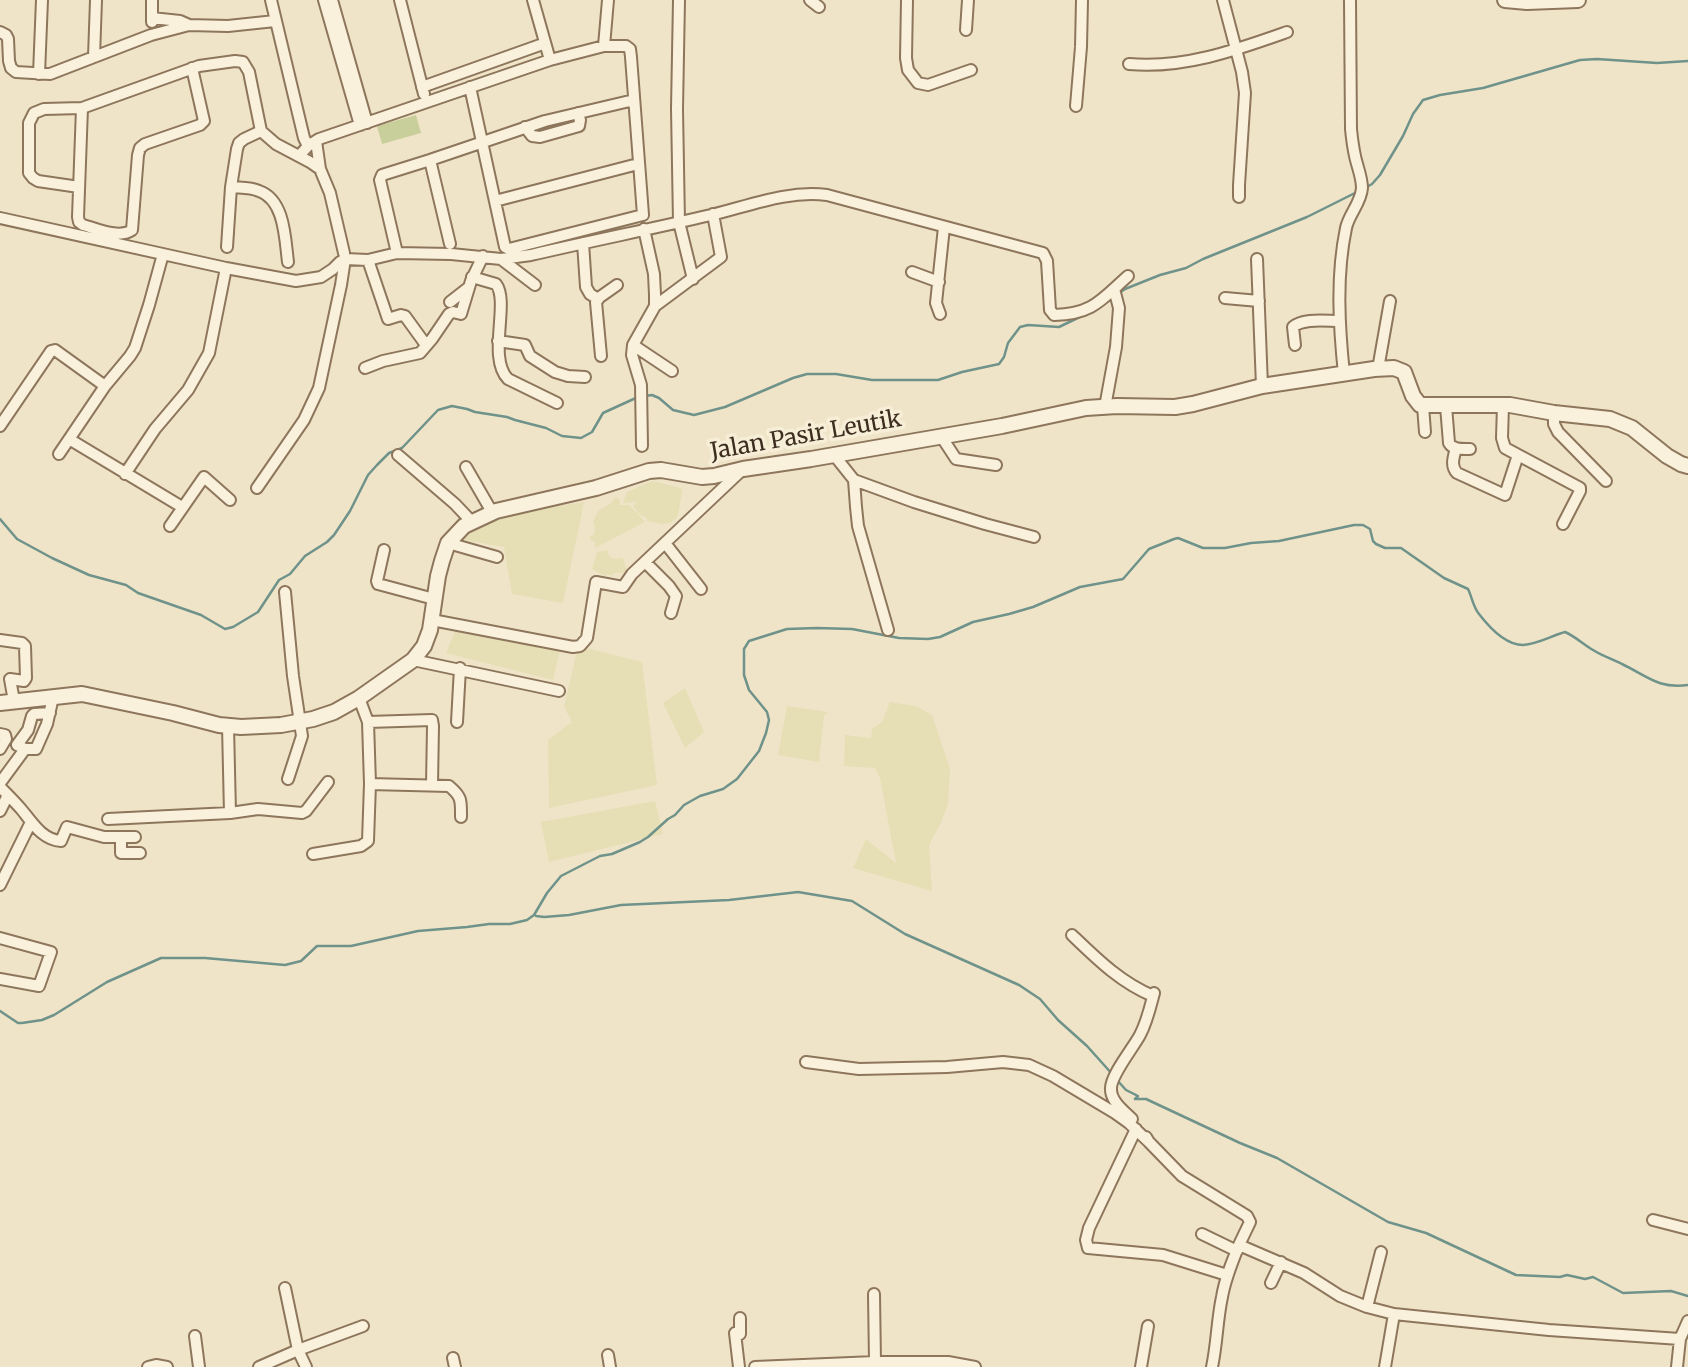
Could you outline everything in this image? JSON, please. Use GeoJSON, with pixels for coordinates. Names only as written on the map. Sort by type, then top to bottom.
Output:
{"type":"FeatureCollection","features":[{"type":"Feature","properties":{"kind":"street"},"geometry":{"type":"LineString","coordinates":[[39,74],[43,0]]}},
{"type":"Feature","properties":{"kind":"street"},"geometry":{"type":"LineString","coordinates":[[94,58],[96,0]]}},
{"type":"Feature","properties":{"kind":"street"},"geometry":{"type":"LineString","coordinates":[[151,35],[152,0]]}},
{"type":"Feature","properties":{"kind":"street"},"geometry":{"type":"LineString","coordinates":[[257,488],[304,420],[319,388],[345,256],[330,193],[312,144],[304,138],[271,0]]}},
{"type":"Feature","properties":{"kind":"street"},"geometry":{"type":"LineString","coordinates":[[324,0],[337,33],[363,124]]}},
{"type":"Feature","properties":{"kind":"street"},"geometry":{"type":"LineString","coordinates":[[332,0],[337,33]]}},
{"type":"Feature","properties":{"kind":"street"},"geometry":{"type":"LineString","coordinates":[[400,0],[425,104]]}},
{"type":"Feature","properties":{"kind":"street"},"geometry":{"type":"LineString","coordinates":[[533,0],[550,60]]}},
{"type":"Feature","properties":{"kind":"street"},"geometry":{"type":"LineString","coordinates":[[604,46],[608,0]]}},
{"type":"Feature","properties":{"kind":"street"},"geometry":{"type":"LineString","coordinates":[[679,0],[679,222],[693,279]]}},
{"type":"Feature","properties":{"kind":"street"},"geometry":{"type":"LineString","coordinates":[[907,0],[906,58],[908,70],[918,83],[928,85],[971,70]]}},
{"type":"Feature","properties":{"kind":"street"},"geometry":{"type":"LineString","coordinates":[[966,30],[968,0]]}},
{"type":"Feature","properties":{"kind":"street"},"geometry":{"type":"LineString","coordinates":[[1076,106],[1082,0]]}},
{"type":"Feature","properties":{"kind":"street"},"geometry":{"type":"LineString","coordinates":[[1223,0],[1245,93],[1239,197]]}},
{"type":"Feature","properties":{"kind":"street"},"geometry":{"type":"LineString","coordinates":[[1344,374],[1339,321],[1341,271],[1346,227],[1362,190],[1352,145],[1350,0]]}},
{"type":"Feature","properties":{"kind":"street"},"geometry":{"type":"LineString","coordinates":[[1505,0],[1578,0]]}},
{"type":"Feature","properties":{"kind":"street"},"geometry":{"type":"LineString","coordinates":[[152,18],[180,21],[189,25]]}},
{"type":"Feature","properties":{"kind":"street"},"geometry":{"type":"LineString","coordinates":[[0,32],[8,38],[11,68],[16,72],[50,74],[151,35],[189,25],[228,26],[275,21]]}},
{"type":"Feature","properties":{"kind":"street"},"geometry":{"type":"LineString","coordinates":[[1129,64],[1181,64],[1287,33]]}},
{"type":"Feature","properties":{"kind":"street"},"geometry":{"type":"LineString","coordinates":[[422,87],[540,45]]}},
{"type":"Feature","properties":{"kind":"street"},"geometry":{"type":"LineString","coordinates":[[299,156],[312,144],[340,131],[425,104],[470,87],[550,60],[604,46],[626,46],[630,49],[643,215],[505,247],[470,87]]}},
{"type":"Feature","properties":{"kind":"street"},"geometry":{"type":"LineString","coordinates":[[79,187],[38,181],[29,173],[29,123],[34,113],[44,109],[82,108],[192,68],[235,61],[243,62],[248,72],[261,131],[276,145],[320,169]]}},
{"type":"Feature","properties":{"kind":"street"},"geometry":{"type":"LineString","coordinates":[[82,108],[79,222],[122,235],[129,233],[132,230],[140,148],[200,125],[204,121],[192,68]]}},
{"type":"Feature","properties":{"kind":"street"},"geometry":{"type":"LineString","coordinates":[[397,253],[381,176],[525,127],[634,100]]}},
{"type":"Feature","properties":{"kind":"street"},"geometry":{"type":"LineString","coordinates":[[227,247],[231,187],[237,149],[239,143],[261,131]]}},
{"type":"Feature","properties":{"kind":"street"},"geometry":{"type":"LineString","coordinates":[[430,160],[450,244]]}},
{"type":"Feature","properties":{"kind":"street"},"geometry":{"type":"LineString","coordinates":[[495,201],[638,164]]}},
{"type":"Feature","properties":{"kind":"street"},"geometry":{"type":"LineString","coordinates":[[231,187],[256,189],[272,201],[279,212],[288,261]]}},
{"type":"Feature","properties":{"kind":"street"},"geometry":{"type":"LineString","coordinates":[[345,256],[368,260],[397,253],[451,254],[501,259],[531,255],[769,199],[811,193],[1043,253],[1047,261],[1050,310],[1054,315],[1083,312],[1097,305],[1128,276]]}},
{"type":"Feature","properties":{"kind":"street"},"geometry":{"type":"LineString","coordinates":[[642,446],[641,385],[632,355],[634,345],[655,306],[722,256],[713,214]]}},
{"type":"Feature","properties":{"kind":"street"},"geometry":{"type":"LineString","coordinates":[[0,220],[296,281],[321,276],[333,269],[345,256]]}},
{"type":"Feature","properties":{"kind":"street"},"geometry":{"type":"LineString","coordinates":[[940,314],[936,303],[944,227]]}},
{"type":"Feature","properties":{"kind":"street"},"geometry":{"type":"LineString","coordinates":[[644,229],[654,274],[655,306]]}},
{"type":"Feature","properties":{"kind":"street"},"geometry":{"type":"LineString","coordinates":[[583,243],[586,287],[590,294],[598,299]]}},
{"type":"Feature","properties":{"kind":"street"},"geometry":{"type":"LineString","coordinates":[[59,454],[105,386],[135,348],[163,254]]}},
{"type":"Feature","properties":{"kind":"street"},"geometry":{"type":"LineString","coordinates":[[365,368],[420,353],[450,314],[461,314],[470,282],[483,256]]}},
{"type":"Feature","properties":{"kind":"street"},"geometry":{"type":"LineString","coordinates":[[501,259],[535,285]]}},
{"type":"Feature","properties":{"kind":"street"},"geometry":{"type":"LineString","coordinates":[[1258,259],[1262,386]]}},
{"type":"Feature","properties":{"kind":"street"},"geometry":{"type":"LineString","coordinates":[[368,260],[388,319],[405,316],[426,345]]}},
{"type":"Feature","properties":{"kind":"street"},"geometry":{"type":"LineString","coordinates":[[125,474],[155,429],[188,390],[209,353],[226,268]]}},
{"type":"Feature","properties":{"kind":"street"},"geometry":{"type":"LineString","coordinates":[[912,272],[939,282]]}},
{"type":"Feature","properties":{"kind":"street"},"geometry":{"type":"LineString","coordinates":[[450,302],[470,282],[492,282],[500,289],[498,341],[506,377],[556,403]]}},
{"type":"Feature","properties":{"kind":"street"},"geometry":{"type":"LineString","coordinates":[[601,356],[596,305],[598,299],[617,285]]}},
{"type":"Feature","properties":{"kind":"street"},"geometry":{"type":"LineString","coordinates":[[1105,407],[1116,347],[1119,308],[1114,290]]}},
{"type":"Feature","properties":{"kind":"street"},"geometry":{"type":"LineString","coordinates":[[1225,298],[1259,301]]}},
{"type":"Feature","properties":{"kind":"street"},"geometry":{"type":"LineString","coordinates":[[1378,369],[1390,302]]}},
{"type":"Feature","properties":{"kind":"street"},"geometry":{"type":"LineString","coordinates":[[1295,345],[1293,327],[1296,324],[1339,321]]}},
{"type":"Feature","properties":{"kind":"street"},"geometry":{"type":"LineString","coordinates":[[498,341],[526,345],[530,356],[555,372],[584,377]]}},
{"type":"Feature","properties":{"kind":"street"},"geometry":{"type":"LineString","coordinates":[[634,345],[673,371]]}},
{"type":"Feature","properties":{"kind":"street"},"geometry":{"type":"LineString","coordinates":[[0,426],[55,349],[105,386]]}},
{"type":"Feature","properties":{"kind":"street","name":"Jalan Pasir Leutik"},"geometry":{"type":"LineString","coordinates":[[448,543],[457,532],[492,512],[596,488],[649,471],[714,476],[1002,426],[1086,408],[1136,405],[1175,407],[1262,386],[1394,368],[1404,372],[1413,396],[1417,403],[1423,406]]}},
{"type":"Feature","properties":{"kind":"street"},"geometry":{"type":"LineString","coordinates":[[1503,405],[1502,442],[1508,450],[1579,487],[1580,491],[1563,524]]}},
{"type":"Feature","properties":{"kind":"street"},"geometry":{"type":"LineString","coordinates":[[1425,432],[1423,406],[1517,406],[1610,419],[1625,424],[1667,456],[1688,466]]}},
{"type":"Feature","properties":{"kind":"street"},"geometry":{"type":"LineString","coordinates":[[1446,406],[1449,443],[1456,448],[1470,449]]}},
{"type":"Feature","properties":{"kind":"street"},"geometry":{"type":"LineString","coordinates":[[1554,413],[1555,428],[1558,432],[1606,481]]}},
{"type":"Feature","properties":{"kind":"street"},"geometry":{"type":"LineString","coordinates":[[941,436],[956,459],[996,465]]}},
{"type":"Feature","properties":{"kind":"street"},"geometry":{"type":"LineString","coordinates":[[69,439],[182,507]]}},
{"type":"Feature","properties":{"kind":"street"},"geometry":{"type":"LineString","coordinates":[[1456,448],[1453,458],[1455,471],[1505,495],[1518,455]]}},
{"type":"Feature","properties":{"kind":"street"},"geometry":{"type":"LineString","coordinates":[[398,455],[472,522]]}},
{"type":"Feature","properties":{"kind":"street"},"geometry":{"type":"LineString","coordinates":[[834,455],[854,480],[914,502],[1034,537]]}},
{"type":"Feature","properties":{"kind":"street"},"geometry":{"type":"LineString","coordinates":[[466,467],[492,512]]}},
{"type":"Feature","properties":{"kind":"street"},"geometry":{"type":"LineString","coordinates":[[432,620],[573,648],[580,646],[587,638],[596,582],[623,587],[632,574],[743,469]]}},
{"type":"Feature","properties":{"kind":"street"},"geometry":{"type":"LineString","coordinates":[[170,526],[204,477],[230,500]]}},
{"type":"Feature","properties":{"kind":"street"},"geometry":{"type":"LineString","coordinates":[[854,480],[859,526],[888,630]]}},
{"type":"Feature","properties":{"kind":"street"},"geometry":{"type":"LineString","coordinates":[[0,640],[22,643],[25,646],[26,678],[24,681],[5,678],[7,702],[82,694],[228,726],[265,727],[300,722],[334,712],[413,660],[424,646],[430,630],[438,576],[448,543],[498,557]]}},
{"type":"Feature","properties":{"kind":"street"},"geometry":{"type":"LineString","coordinates":[[665,543],[701,589]]}},
{"type":"Feature","properties":{"kind":"street"},"geometry":{"type":"LineString","coordinates":[[384,550],[378,584],[434,599]]}},
{"type":"Feature","properties":{"kind":"street"},"geometry":{"type":"LineString","coordinates":[[645,562],[676,596],[671,613]]}},
{"type":"Feature","properties":{"kind":"street"},"geometry":{"type":"LineString","coordinates":[[285,592],[302,740],[288,779]]}},
{"type":"Feature","properties":{"kind":"street"},"geometry":{"type":"LineString","coordinates":[[413,660],[559,691]]}},
{"type":"Feature","properties":{"kind":"street"},"geometry":{"type":"LineString","coordinates":[[457,722],[460,668]]}},
{"type":"Feature","properties":{"kind":"street"},"geometry":{"type":"LineString","coordinates":[[50,712],[32,716],[28,730],[17,745],[25,749],[36,748],[47,724],[50,712],[53,697]]}},
{"type":"Feature","properties":{"kind":"street"},"geometry":{"type":"LineString","coordinates":[[313,853],[361,846],[368,841],[368,722],[359,698]]}},
{"type":"Feature","properties":{"kind":"street"},"geometry":{"type":"LineString","coordinates":[[368,722],[432,720],[432,785]]}},
{"type":"Feature","properties":{"kind":"street"},"geometry":{"type":"LineString","coordinates":[[228,726],[230,813]]}},
{"type":"Feature","properties":{"kind":"street"},"geometry":{"type":"LineString","coordinates":[[0,734],[5,735],[6,739],[0,749]]}},
{"type":"Feature","properties":{"kind":"street"},"geometry":{"type":"LineString","coordinates":[[0,811],[4,765],[25,749]]}},
{"type":"Feature","properties":{"kind":"street"},"geometry":{"type":"LineString","coordinates":[[108,819],[230,813],[258,809],[302,813],[328,782]]}},
{"type":"Feature","properties":{"kind":"street"},"geometry":{"type":"LineString","coordinates":[[370,784],[449,786],[459,794],[461,817]]}},
{"type":"Feature","properties":{"kind":"street"},"geometry":{"type":"LineString","coordinates":[[3,789],[39,832],[56,841],[61,841],[67,827],[104,837],[135,837]]}},
{"type":"Feature","properties":{"kind":"street"},"geometry":{"type":"LineString","coordinates":[[0,885],[31,822]]}},
{"type":"Feature","properties":{"kind":"street"},"geometry":{"type":"LineString","coordinates":[[121,838],[121,853],[140,853]]}},
{"type":"Feature","properties":{"kind":"street"},"geometry":{"type":"LineString","coordinates":[[1072,935],[1115,975],[1140,990],[1153,994],[1141,1033],[1110,1087],[1113,1099],[1139,1126],[1149,1142]]}},
{"type":"Feature","properties":{"kind":"street"},"geometry":{"type":"LineString","coordinates":[[0,938],[51,952],[39,986],[0,979]]}},
{"type":"Feature","properties":{"kind":"street"},"geometry":{"type":"LineString","coordinates":[[806,1062],[859,1069],[947,1067],[1003,1062],[1029,1065],[1054,1076],[1115,1113],[1136,1129],[1182,1176],[1249,1218],[1250,1222],[1227,1275],[1221,1299],[1212,1367]]}},
{"type":"Feature","properties":{"kind":"street"},"geometry":{"type":"LineString","coordinates":[[1136,1129],[1089,1228],[1086,1240],[1088,1248],[1163,1255],[1227,1275]]}},
{"type":"Feature","properties":{"kind":"street"},"geometry":{"type":"LineString","coordinates":[[1653,1220],[1688,1229]]}},
{"type":"Feature","properties":{"kind":"street"},"geometry":{"type":"LineString","coordinates":[[1202,1234],[1281,1262],[1340,1296],[1394,1314],[1680,1339]]}},
{"type":"Feature","properties":{"kind":"street"},"geometry":{"type":"LineString","coordinates":[[1367,1307],[1381,1252]]}},
{"type":"Feature","properties":{"kind":"street"},"geometry":{"type":"LineString","coordinates":[[1271,1283],[1281,1262]]}},
{"type":"Feature","properties":{"kind":"street"},"geometry":{"type":"LineString","coordinates":[[285,1289],[298,1350],[306,1367]]}},
{"type":"Feature","properties":{"kind":"street"},"geometry":{"type":"LineString","coordinates":[[874,1294],[875,1362]]}},
{"type":"Feature","properties":{"kind":"street"},"geometry":{"type":"LineString","coordinates":[[1385,1367],[1394,1314]]}},
{"type":"Feature","properties":{"kind":"street"},"geometry":{"type":"LineString","coordinates":[[739,1367],[735,1333],[743,1334],[740,1318]]}},
{"type":"Feature","properties":{"kind":"street"},"geometry":{"type":"LineString","coordinates":[[1677,1367],[1680,1339],[1688,1321]]}},
{"type":"Feature","properties":{"kind":"street"},"geometry":{"type":"LineString","coordinates":[[259,1367],[363,1326]]}},
{"type":"Feature","properties":{"kind":"street"},"geometry":{"type":"LineString","coordinates":[[1141,1367],[1148,1326]]}},
{"type":"Feature","properties":{"kind":"street"},"geometry":{"type":"LineString","coordinates":[[195,1336],[199,1367]]}},
{"type":"Feature","properties":{"kind":"street"},"geometry":{"type":"LineString","coordinates":[[608,1354],[610,1367]]}},
{"type":"Feature","properties":{"kind":"street"},"geometry":{"type":"LineString","coordinates":[[755,1367],[948,1362],[975,1367]]}},
{"type":"Feature","properties":{"kind":"street"},"geometry":{"type":"LineString","coordinates":[[148,1367],[167,1367]]}},
{"type":"Feature","properties":{"kind":"shaded area"},"geometry":{"type":"Polygon","coordinates":[[[652,481],[681,488],[678,516],[671,523],[647,521],[647,518],[637,513],[633,507],[636,502],[623,503],[627,492],[652,481]]]}},
{"type":"Feature","properties":{"kind":"shaded area"},"geometry":{"type":"Polygon","coordinates":[[[616,497],[620,505],[629,505],[645,522],[595,548],[595,542],[590,539],[594,534],[593,522],[598,511],[616,497]]]}},
{"type":"Feature","properties":{"kind":"shaded area"},"geometry":{"type":"Polygon","coordinates":[[[584,502],[563,603],[512,594],[504,547],[459,539],[481,525],[530,510],[584,502]]]}},
{"type":"Feature","properties":{"kind":"shaded area"},"geometry":{"type":"Polygon","coordinates":[[[608,550],[613,559],[623,558],[627,573],[605,576],[592,569],[597,552],[608,550]]]}},
{"type":"Feature","properties":{"kind":"shaded area"},"geometry":{"type":"Polygon","coordinates":[[[456,629],[560,650],[553,680],[446,653],[456,629]]]}},
{"type":"Feature","properties":{"kind":"shaded area"},"geometry":{"type":"Polygon","coordinates":[[[578,646],[642,662],[657,785],[549,808],[548,740],[572,722],[564,707],[578,646]]]}},
{"type":"Feature","properties":{"kind":"shaded area"},"geometry":{"type":"Polygon","coordinates":[[[685,688],[704,732],[685,748],[663,703],[685,688]]]}},
{"type":"Feature","properties":{"kind":"shaded area"},"geometry":{"type":"Polygon","coordinates":[[[890,702],[916,706],[932,715],[950,769],[948,803],[929,845],[932,891],[853,868],[866,839],[896,863],[880,778],[875,768],[844,766],[845,735],[871,738],[872,729],[882,722],[890,702]]]}},
{"type":"Feature","properties":{"kind":"shaded area"},"geometry":{"type":"Polygon","coordinates":[[[787,706],[828,712],[824,715],[819,762],[778,755],[787,706]]]}},
{"type":"Feature","properties":{"kind":"shaded area"},"geometry":{"type":"Polygon","coordinates":[[[655,801],[663,834],[549,862],[541,822],[655,801]]]}},
{"type":"Feature","properties":{"kind":"green space"},"geometry":{"type":"Polygon","coordinates":[[[416,115],[421,133],[382,144],[377,126],[416,115]]]}},
{"type":"Feature","properties":{"kind":"waterway"},"geometry":{"type":"LineString","coordinates":[[1365,188],[1380,175],[1423,100],[1483,88],[1580,60],[1657,63],[1688,61]]}},
{"type":"Feature","properties":{"kind":"waterway"},"geometry":{"type":"LineString","coordinates":[[1118,294],[1307,217],[1359,191]]}},
{"type":"Feature","properties":{"kind":"waterway"},"geometry":{"type":"LineString","coordinates":[[1101,306],[1113,298]]}},
{"type":"Feature","properties":{"kind":"waterway"},"geometry":{"type":"LineString","coordinates":[[645,396],[652,395],[673,410],[694,415],[725,407],[807,374],[836,374],[872,380],[938,380],[999,364],[1008,343],[1020,327],[1059,327],[1086,314]]}},
{"type":"Feature","properties":{"kind":"waterway"},"geometry":{"type":"LineString","coordinates":[[0,519],[17,539],[52,558],[89,575],[126,585],[138,593],[201,615],[225,629],[258,612],[279,580],[290,574],[305,556],[334,535],[368,475],[389,453],[402,448],[438,410],[452,406],[507,417],[546,428],[562,436],[581,438],[592,432],[603,413],[638,397]]}},
{"type":"Feature","properties":{"kind":"waterway"},"geometry":{"type":"LineString","coordinates":[[0,1011],[18,1023],[42,1020],[107,982],[161,958],[205,958],[285,965],[301,961],[317,946],[351,946],[418,931],[510,924],[527,920],[534,915],[561,876],[600,856],[640,842],[684,805],[700,796],[723,789],[737,779],[759,751],[769,720],[767,712],[749,690],[744,675],[744,649],[749,641],[787,629],[817,628],[852,629],[899,638],[940,637],[973,622],[1033,607],[1080,587],[1123,579],[1149,549],[1178,538],[1203,548],[1225,548],[1363,525],[1370,529],[1376,544],[1385,548],[1401,548],[1444,578],[1468,589],[1479,614],[1493,630],[1510,642],[1529,644],[1565,632],[1596,652],[1653,680],[1669,685],[1688,685]]}},
{"type":"Feature","properties":{"kind":"waterway"},"geometry":{"type":"LineString","coordinates":[[536,916],[569,915],[621,905],[729,900],[798,892],[852,901],[905,934],[1019,985],[1040,999],[1113,1075]]}},
{"type":"Feature","properties":{"kind":"waterway"},"geometry":{"type":"LineString","coordinates":[[1117,1080],[1126,1090],[1138,1096],[1135,1099],[1146,1099],[1277,1158],[1388,1222],[1426,1233],[1516,1275],[1567,1275],[1585,1279],[1593,1277],[1623,1293],[1671,1291],[1688,1296]]}}]}
